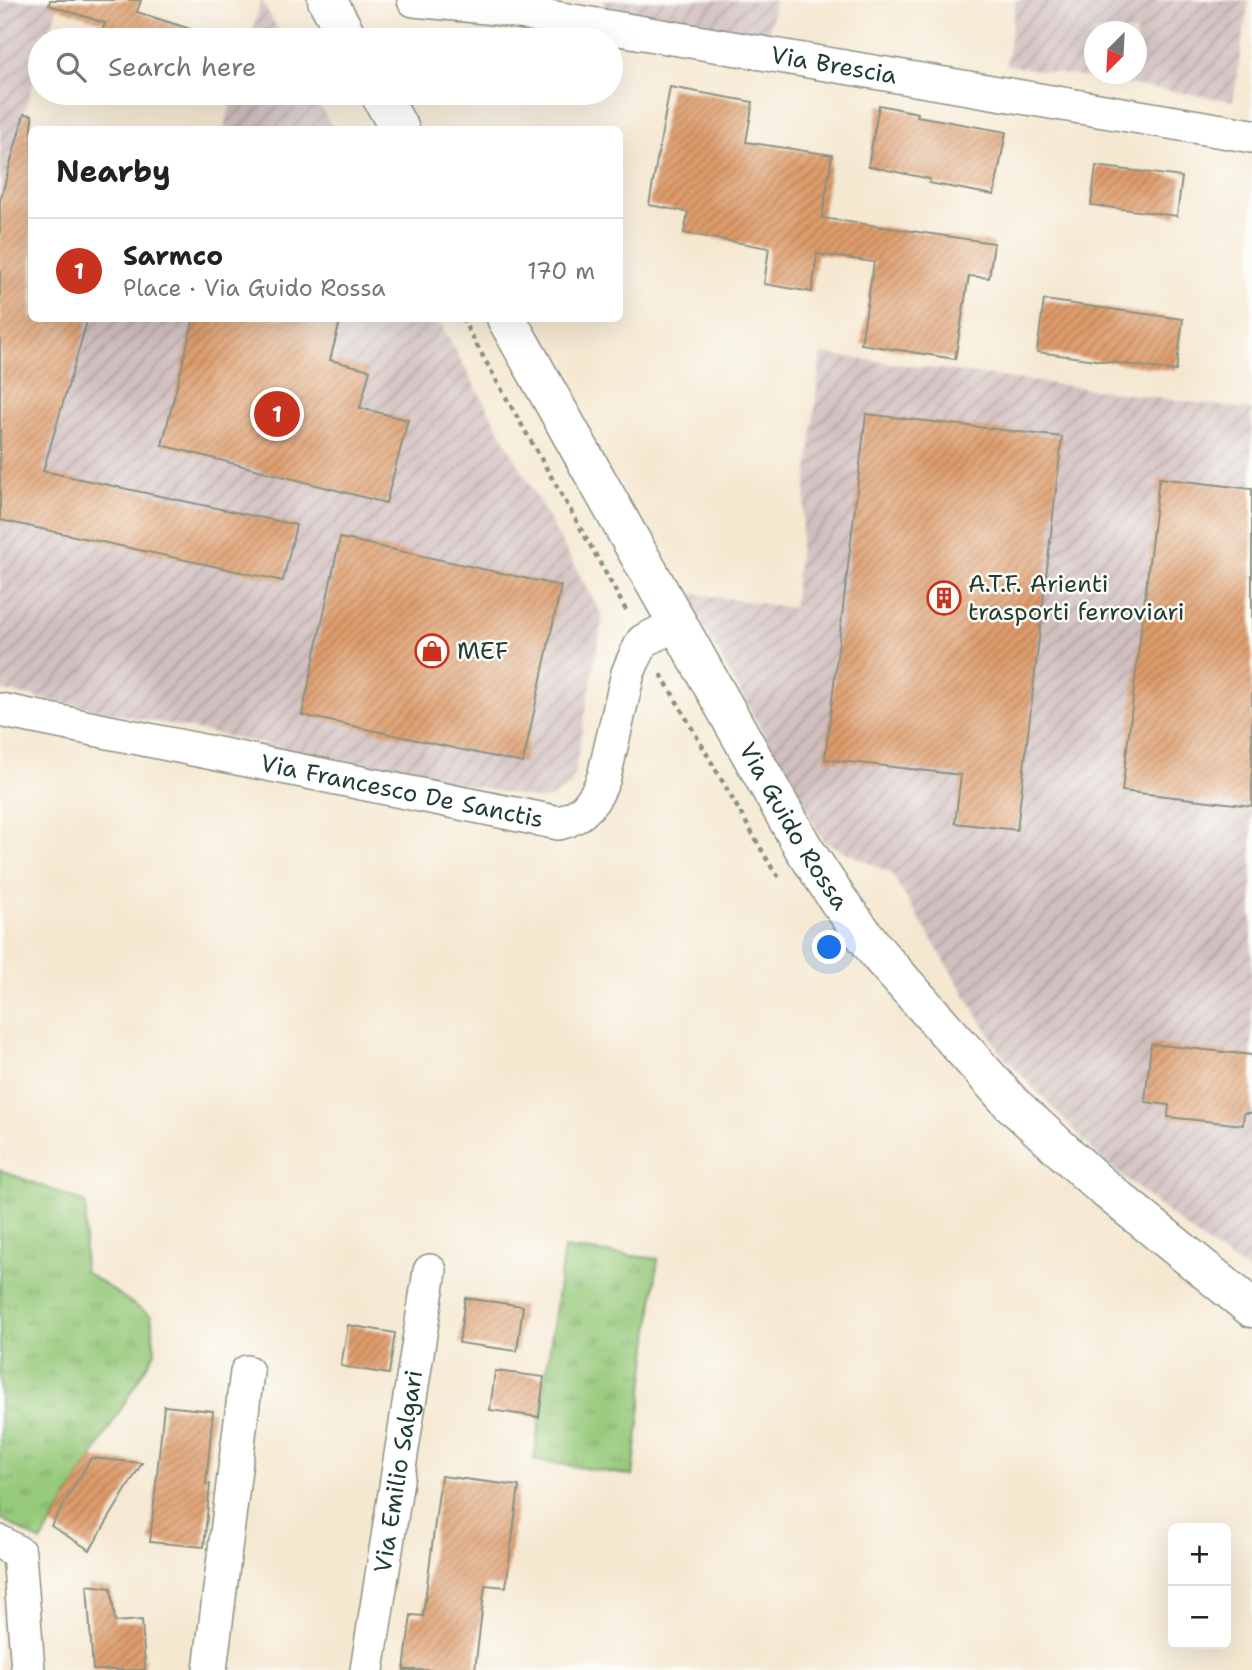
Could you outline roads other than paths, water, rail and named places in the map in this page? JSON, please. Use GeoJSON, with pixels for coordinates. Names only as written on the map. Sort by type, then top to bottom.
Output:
{"type":"FeatureCollection","features":[{"type":"Feature","properties":{"kind":"street"},"geometry":{"type":"LineString","coordinates":[[330,0],[343,28]]}},
{"type":"Feature","properties":{"kind":"street","name":"Via Brescia"},"geometry":{"type":"LineString","coordinates":[[414,0],[496,4],[1252,136]]}},
{"type":"Feature","properties":{"kind":"street"},"geometry":{"type":"LineString","coordinates":[[386,105],[398,126]]}},
{"type":"Feature","properties":{"kind":"street","name":"Via Guido Rossa"},"geometry":{"type":"LineString","coordinates":[[508,322],[803,847],[838,901],[880,957],[1011,1103],[1098,1183],[1252,1308]]}},
{"type":"Feature","properties":{"kind":"street","name":"Via Francesco De Sanctis"},"geometry":{"type":"LineString","coordinates":[[0,710],[559,823],[583,813],[599,790],[628,673],[643,641],[677,624]]}},
{"type":"Feature","properties":{"kind":"street","name":"Via Emilio Salgari"},"geometry":{"type":"LineString","coordinates":[[367,1670],[430,1271]]}},
{"type":"Feature","properties":{"kind":"street"},"geometry":{"type":"LineString","coordinates":[[210,1670],[247,1372]]}},
{"type":"Feature","properties":{"kind":"street"},"geometry":{"type":"LineString","coordinates":[[0,1542],[19,1553],[29,1670]]}},
{"type":"Feature","properties":{"kind":"place","name":"Sarmco"},"geometry":{"type":"Point","coordinates":[277,414]}},
{"type":"Feature","properties":{"kind":"place","name":"A.T.F. Arienti trasporti ferroviari"},"geometry":{"type":"Point","coordinates":[944,598]}},
{"type":"Feature","properties":{"kind":"place","name":"MEF"},"geometry":{"type":"Point","coordinates":[432,651]}}]}
